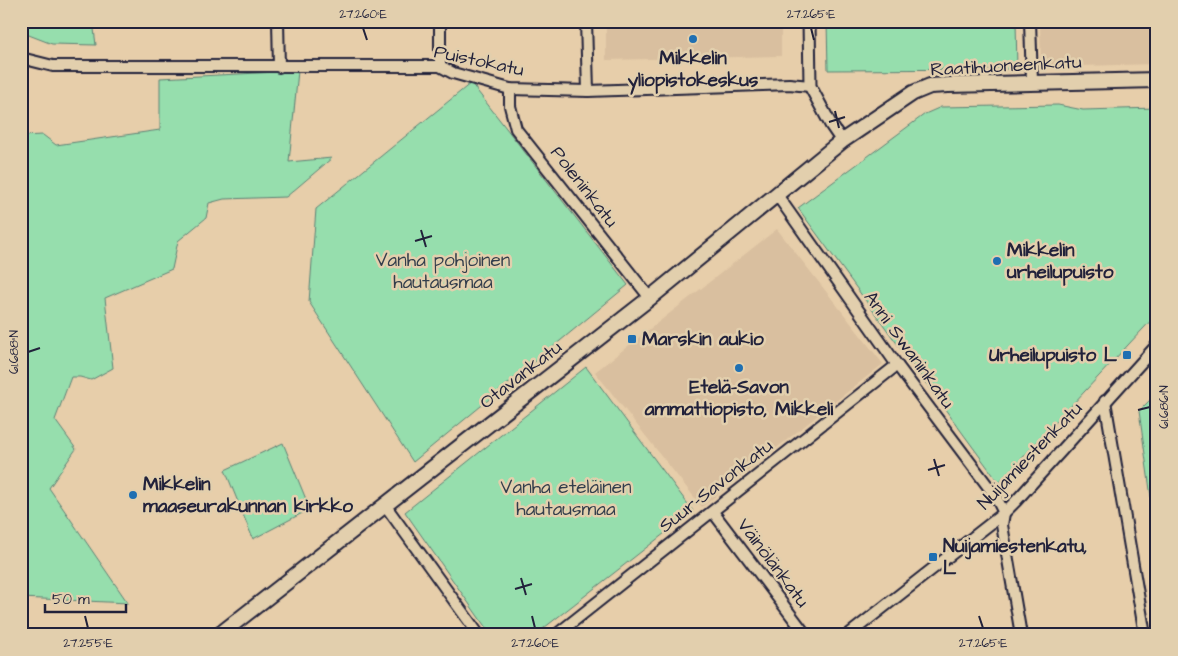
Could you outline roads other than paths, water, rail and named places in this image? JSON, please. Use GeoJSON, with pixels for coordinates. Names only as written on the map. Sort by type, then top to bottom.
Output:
{"type":"FeatureCollection","features":[{"type":"Feature","properties":{"kind":"main road","name":"Raatihuoneenkatu"},"geometry":{"type":"LineString","coordinates":[[842,141],[913,93],[930,86],[1157,80]]}},
{"type":"Feature","properties":{"kind":"main road","name":"Otavankatu"},"geometry":{"type":"LineString","coordinates":[[220,635],[650,298],[842,141]]}},
{"type":"Feature","properties":{"kind":"street"},"geometry":{"type":"LineString","coordinates":[[278,21],[279,67]]}},
{"type":"Feature","properties":{"kind":"street"},"geometry":{"type":"LineString","coordinates":[[440,21],[440,66]]}},
{"type":"Feature","properties":{"kind":"street"},"geometry":{"type":"LineString","coordinates":[[586,21],[588,90]]}},
{"type":"Feature","properties":{"kind":"street"},"geometry":{"type":"LineString","coordinates":[[808,21],[810,86],[831,126],[842,141]]}},
{"type":"Feature","properties":{"kind":"street"},"geometry":{"type":"LineString","coordinates":[[1030,21],[1032,82]]}},
{"type":"Feature","properties":{"kind":"street","name":"Puistokatu"},"geometry":{"type":"LineString","coordinates":[[21,58],[53,66],[440,66],[453,73],[510,89],[588,90],[789,84],[810,86]]}},
{"type":"Feature","properties":{"kind":"street","name":"Poleninkatu"},"geometry":{"type":"LineString","coordinates":[[510,89],[510,106],[516,129],[650,298]]}},
{"type":"Feature","properties":{"kind":"street","name":"Anni Swaninkatu"},"geometry":{"type":"LineString","coordinates":[[777,195],[897,365],[996,497],[1004,513]]}},
{"type":"Feature","properties":{"kind":"street","name":"Nuijamiestenkatu"},"geometry":{"type":"LineString","coordinates":[[848,635],[1004,513],[1157,345]]}},
{"type":"Feature","properties":{"kind":"street","name":"Suur-Savonkatu"},"geometry":{"type":"LineString","coordinates":[[556,635],[897,365]]}},
{"type":"Feature","properties":{"kind":"street"},"geometry":{"type":"LineString","coordinates":[[1105,401],[1145,635]]}},
{"type":"Feature","properties":{"kind":"street"},"geometry":{"type":"LineString","coordinates":[[385,505],[479,635]]}},
{"type":"Feature","properties":{"kind":"street","name":"Väinölänkatu"},"geometry":{"type":"LineString","coordinates":[[713,512],[806,635]]}},
{"type":"Feature","properties":{"kind":"street"},"geometry":{"type":"LineString","coordinates":[[1004,513],[1002,526],[1021,635]]}},
{"type":"Feature","properties":{"kind":"place","name":"Mikkelin yliopistokeskus"},"geometry":{"type":"Point","coordinates":[693,39]}},
{"type":"Feature","properties":{"kind":"place","name":"Mikkelin urheilupuisto"},"geometry":{"type":"Point","coordinates":[997,261]}},
{"type":"Feature","properties":{"kind":"place","name":"Marskin aukio"},"geometry":{"type":"Point","coordinates":[632,339]}},
{"type":"Feature","properties":{"kind":"place","name":"Urheilupuisto L"},"geometry":{"type":"Point","coordinates":[1127,355]}},
{"type":"Feature","properties":{"kind":"place","name":"Etelä-Savon ammattiopisto, Mikkeli"},"geometry":{"type":"Point","coordinates":[739,368]}},
{"type":"Feature","properties":{"kind":"place","name":"Mikkelin maaseurakunnan kirkko"},"geometry":{"type":"Point","coordinates":[133,495]}},
{"type":"Feature","properties":{"kind":"place","name":"Nuijamiestenkatu, L"},"geometry":{"type":"Point","coordinates":[933,557]}},
{"type":"Feature","properties":{"kind":"park label","name":"Vanha pohjoinen hautausmaa"},"geometry":{"type":"Point","coordinates":[443,271]}},
{"type":"Feature","properties":{"kind":"park label","name":"Vanha eteläinen hautausmaa"},"geometry":{"type":"Point","coordinates":[566,498]}}]}
